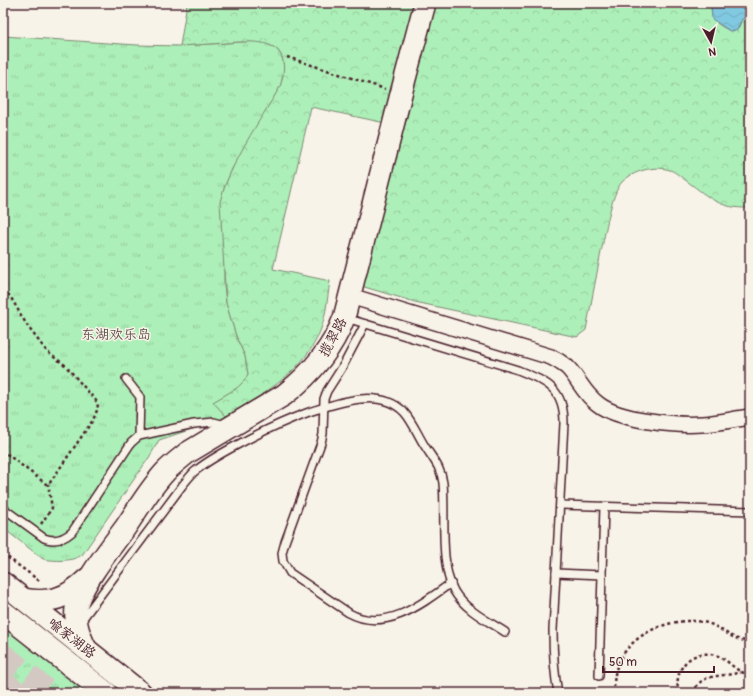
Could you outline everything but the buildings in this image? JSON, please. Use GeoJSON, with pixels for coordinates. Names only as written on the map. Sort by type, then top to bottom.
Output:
{"type":"FeatureCollection","features":[{"type":"Feature","properties":{"kind":"highway"},"geometry":{"type":"LineString","coordinates":[[3,612],[106,693]]}},
{"type":"Feature","properties":{"kind":"street","name":"揽翠路"},"geometry":{"type":"LineString","coordinates":[[86,649],[78,626],[78,601],[91,576],[142,503],[166,472],[187,453],[284,395],[314,370],[330,348],[339,331],[350,296],[401,94],[426,3]]}},
{"type":"Feature","properties":{"kind":"street"},"geometry":{"type":"LineString","coordinates":[[350,296],[552,357],[567,368],[585,393],[599,405],[610,412],[624,417],[684,424],[700,424],[750,417]]}},
{"type":"Feature","properties":{"kind":"street","name":"揽翠路"},"geometry":{"type":"LineString","coordinates":[[23,599],[42,601],[62,598],[78,588],[91,576]]}},
{"type":"Feature","properties":{"kind":"street","name":"喻家湖路"},"geometry":{"type":"LineString","coordinates":[[3,583],[141,693]]}},
{"type":"Feature","properties":{"kind":"lane"},"geometry":{"type":"LineString","coordinates":[[344,318],[518,370],[550,386],[561,399],[564,411],[561,505],[556,573],[553,654],[558,693]]}},
{"type":"Feature","properties":{"kind":"lane"},"geometry":{"type":"LineString","coordinates":[[365,324],[343,366],[327,391],[321,442],[285,542],[282,553],[283,561],[285,567],[290,573],[349,613],[357,617],[367,619],[397,616],[413,609],[451,583]]}},
{"type":"Feature","properties":{"kind":"lane"},"geometry":{"type":"LineString","coordinates":[[126,379],[140,397],[139,436]]}},
{"type":"Feature","properties":{"kind":"lane"},"geometry":{"type":"LineString","coordinates":[[78,626],[193,473],[208,462],[270,427],[351,400],[372,399],[386,402],[403,412],[439,466],[442,474],[444,493],[445,548],[448,574],[451,583],[458,596],[474,612],[506,632]]}},
{"type":"Feature","properties":{"kind":"lane"},"geometry":{"type":"LineString","coordinates":[[3,508],[44,538],[52,540],[63,538],[68,535],[131,443],[139,436],[208,422],[214,422],[230,427]]}},
{"type":"Feature","properties":{"kind":"lane"},"geometry":{"type":"LineString","coordinates":[[561,505],[750,511]]}},
{"type":"Feature","properties":{"kind":"lane"},"geometry":{"type":"LineString","coordinates":[[599,676],[604,506]]}},
{"type":"Feature","properties":{"kind":"lane"},"geometry":{"type":"LineString","coordinates":[[556,573],[602,574]]}},
{"type":"Feature","properties":{"kind":"path"},"geometry":{"type":"LineString","coordinates":[[287,58],[401,94]]}},
{"type":"Feature","properties":{"kind":"path"},"geometry":{"type":"LineString","coordinates":[[3,290],[10,296],[28,327],[45,349],[65,365],[97,402],[98,408],[93,420],[51,482],[48,484]]}},
{"type":"Feature","properties":{"kind":"path"},"geometry":{"type":"LineString","coordinates":[[3,451],[48,484]]}},
{"type":"Feature","properties":{"kind":"path"},"geometry":{"type":"LineString","coordinates":[[35,532],[52,508],[48,484]]}},
{"type":"Feature","properties":{"kind":"path"},"geometry":{"type":"LineString","coordinates":[[3,554],[62,598]]}},
{"type":"Feature","properties":{"kind":"path"},"geometry":{"type":"LineString","coordinates":[[615,693],[615,676],[622,655],[644,633],[662,625],[687,621],[704,622],[716,626],[741,641],[750,641]]}},
{"type":"Feature","properties":{"kind":"path"},"geometry":{"type":"LineString","coordinates":[[679,693],[678,678],[680,671],[683,664],[693,656],[714,654],[725,659],[741,672]]}},
{"type":"Feature","properties":{"kind":"path"},"geometry":{"type":"LineString","coordinates":[[693,693],[697,685],[706,678],[741,672],[750,674]]}},
{"type":"Feature","properties":{"kind":"green space"},"geometry":{"type":"Polygon","coordinates":[[[187,3],[711,3],[712,14],[715,21],[730,31],[738,29],[742,19],[750,14],[750,208],[731,207],[709,198],[670,170],[657,168],[644,170],[627,178],[618,188],[612,205],[586,330],[577,337],[415,302],[361,286],[399,126],[311,107],[273,269],[330,281],[326,310],[322,325],[317,338],[309,351],[289,374],[252,401],[226,416],[213,402],[237,388],[245,380],[248,374],[245,356],[237,339],[226,303],[220,202],[238,158],[254,128],[280,87],[283,71],[283,59],[278,51],[271,46],[262,43],[239,42],[180,46],[187,3]]]}},
{"type":"Feature","properties":{"kind":"green space","name":"东湖欢乐岛"},"geometry":{"type":"Polygon","coordinates":[[[3,36],[137,45],[180,46],[256,41],[273,46],[278,51],[282,56],[284,70],[280,87],[232,169],[224,188],[224,285],[226,303],[237,339],[245,356],[248,374],[246,380],[237,388],[214,402],[226,416],[209,427],[201,426],[159,440],[150,456],[82,555],[68,560],[43,559],[3,528],[3,36]]]}},
{"type":"Feature","properties":{"kind":"green space"},"geometry":{"type":"Polygon","coordinates":[[[3,621],[94,693],[3,693],[3,621]]]}},
{"type":"Feature","properties":{"kind":"water"},"geometry":{"type":"Polygon","coordinates":[[[711,3],[740,3],[740,7],[742,9],[750,3],[750,14],[742,19],[737,30],[730,31],[712,19],[711,3]]]}},
{"type":"Feature","properties":{"kind":"tunnel"},"geometry":{"type":"LineString","coordinates":[[3,654],[51,693]]}},
{"type":"Feature","properties":{"kind":"tunnel"},"geometry":{"type":"LineString","coordinates":[[3,680],[18,693]]}}]}
